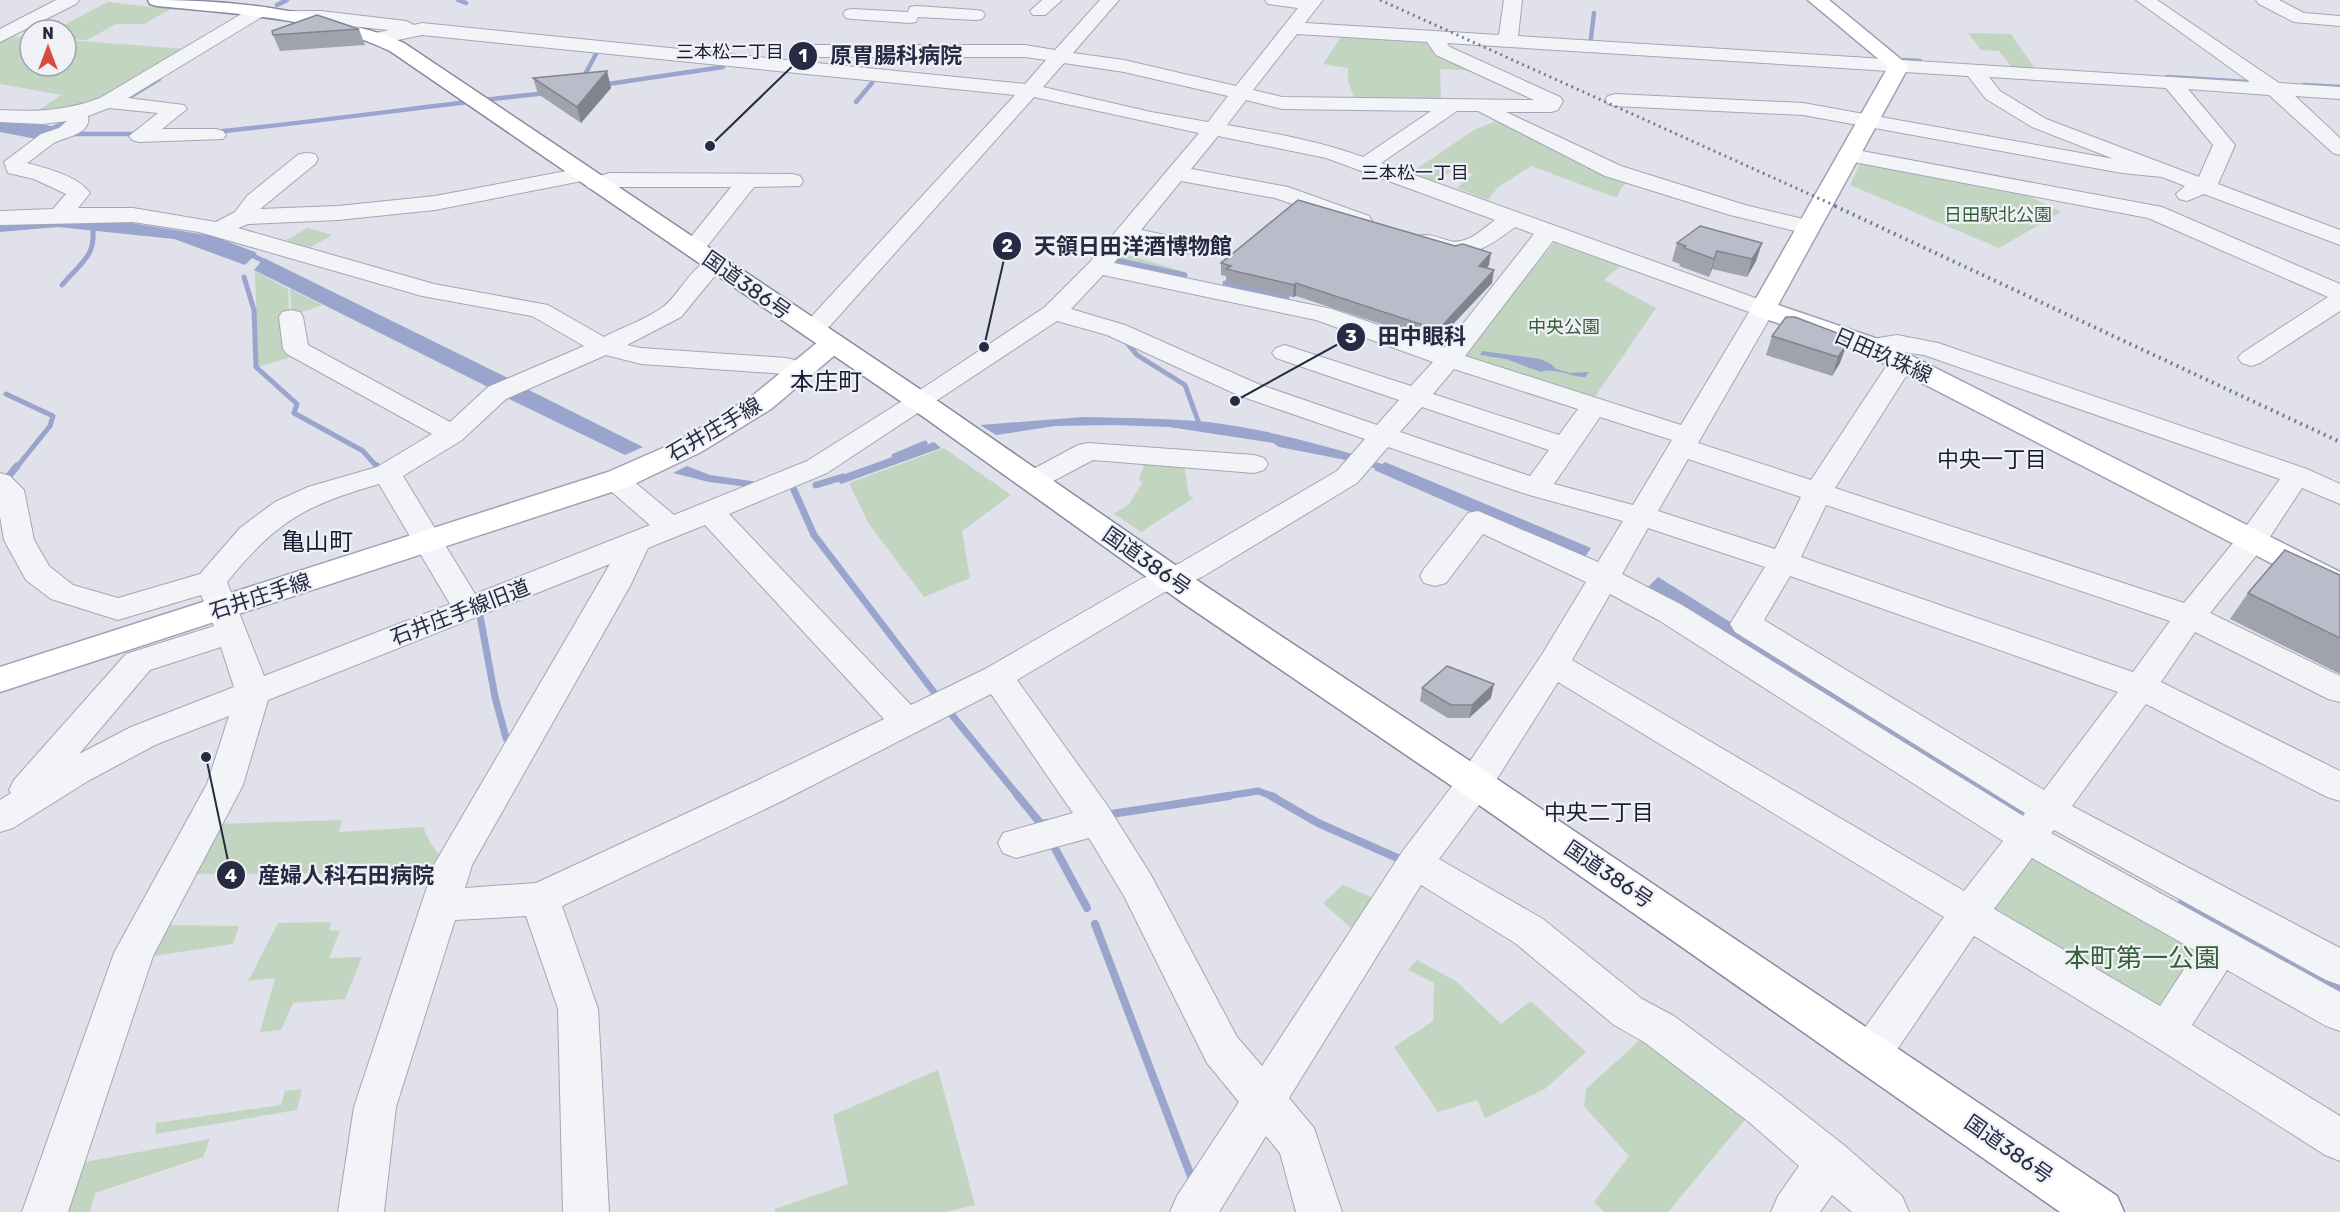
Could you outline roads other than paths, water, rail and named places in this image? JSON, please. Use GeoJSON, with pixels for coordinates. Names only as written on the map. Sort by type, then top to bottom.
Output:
{"type":"FeatureCollection","features":[{"type":"Feature","properties":{"kind":"main road","name":"国道386号"},"geometry":{"type":"LineString","coordinates":[[158,0],[276,8],[378,38],[398,47],[2100,1212]]}},
{"type":"Feature","properties":{"kind":"main road"},"geometry":{"type":"LineString","coordinates":[[1763,309],[1851,155],[1864,119],[1899,66],[1817,0]]}},
{"type":"Feature","properties":{"kind":"main road","name":"日田玖珠線"},"geometry":{"type":"LineString","coordinates":[[1763,309],[1869,345],[2340,585]]}},
{"type":"Feature","properties":{"kind":"main road","name":"石井庄手線"},"geometry":{"type":"LineString","coordinates":[[425,538],[612,472],[678,441],[749,398],[822,336]]}},
{"type":"Feature","properties":{"kind":"main road","name":"石井庄手線"},"geometry":{"type":"LineString","coordinates":[[0,680],[425,538],[615,480],[692,446],[751,409],[822,336]]}},
{"type":"Feature","properties":{"kind":"main road","name":"石井庄手線"},"geometry":{"type":"LineString","coordinates":[[0,669],[221,605]]}},
{"type":"Feature","properties":{"kind":"street"},"geometry":{"type":"LineString","coordinates":[[0,36],[70,0]]}},
{"type":"Feature","properties":{"kind":"street"},"geometry":{"type":"LineString","coordinates":[[822,336],[821,321],[1110,0]]}},
{"type":"Feature","properties":{"kind":"street"},"geometry":{"type":"LineString","coordinates":[[1274,0],[1312,2]]}},
{"type":"Feature","properties":{"kind":"street"},"geometry":{"type":"LineString","coordinates":[[1508,42],[1513,0]]}},
{"type":"Feature","properties":{"kind":"street"},"geometry":{"type":"LineString","coordinates":[[2145,0],[2274,89],[2340,149]]}},
{"type":"Feature","properties":{"kind":"street"},"geometry":{"type":"LineString","coordinates":[[2265,0],[2300,18],[2340,21]]}},
{"type":"Feature","properties":{"kind":"street","name":"石井庄手線旧道"},"geometry":{"type":"LineString","coordinates":[[6,813],[142,736],[636,543],[763,490],[818,475],[919,402],[1054,312],[1098,267],[1212,130],[1312,2]]}},
{"type":"Feature","properties":{"kind":"street"},"geometry":{"type":"LineString","coordinates":[[0,116],[59,118],[114,103],[276,8],[422,29],[1028,90],[1212,130],[1282,141],[1366,164],[1548,233],[1763,309],[1552,664],[1475,783],[1415,863],[1193,1212]]}},
{"type":"Feature","properties":{"kind":"street"},"geometry":{"type":"LineString","coordinates":[[899,34],[916,10]]}},
{"type":"Feature","properties":{"kind":"street"},"geometry":{"type":"LineString","coordinates":[[852,15],[916,10],[976,15]]}},
{"type":"Feature","properties":{"kind":"street"},"geometry":{"type":"LineString","coordinates":[[1291,28],[2340,93]]}},
{"type":"Feature","properties":{"kind":"street"},"geometry":{"type":"LineString","coordinates":[[378,38],[422,29]]}},
{"type":"Feature","properties":{"kind":"street"},"geometry":{"type":"LineString","coordinates":[[769,58],[807,50],[1025,51],[1124,66],[1240,94],[1303,104],[1551,106],[1554,101],[1443,51],[1434,38]]}},
{"type":"Feature","properties":{"kind":"street"},"geometry":{"type":"LineString","coordinates":[[1975,72],[1993,95],[2038,123],[2340,238]]}},
{"type":"Feature","properties":{"kind":"street"},"geometry":{"type":"LineString","coordinates":[[2045,76],[2059,93]]}},
{"type":"Feature","properties":{"kind":"street"},"geometry":{"type":"LineString","coordinates":[[2154,212],[2208,182],[2224,145],[2172,83]]}},
{"type":"Feature","properties":{"kind":"street"},"geometry":{"type":"LineString","coordinates":[[1615,100],[1803,109],[2122,167],[2161,171]]}},
{"type":"Feature","properties":{"kind":"street"},"geometry":{"type":"LineString","coordinates":[[114,103],[177,109],[142,133],[216,135]]}},
{"type":"Feature","properties":{"kind":"street"},"geometry":{"type":"LineString","coordinates":[[1366,164],[1451,106]]}},
{"type":"Feature","properties":{"kind":"street"},"geometry":{"type":"LineString","coordinates":[[1479,106],[1613,171],[1738,210],[1799,225]]}},
{"type":"Feature","properties":{"kind":"street"},"geometry":{"type":"LineString","coordinates":[[60,215],[79,193],[60,181],[34,171],[16,168],[15,162],[48,138],[66,132],[78,123],[80,114]]}},
{"type":"Feature","properties":{"kind":"street"},"geometry":{"type":"LineString","coordinates":[[1780,277],[1775,268],[1864,119]]}},
{"type":"Feature","properties":{"kind":"street"},"geometry":{"type":"LineString","coordinates":[[30,151],[69,154]]}},
{"type":"Feature","properties":{"kind":"street"},"geometry":{"type":"LineString","coordinates":[[1851,155],[2154,212],[2340,293]]}},
{"type":"Feature","properties":{"kind":"street"},"geometry":{"type":"LineString","coordinates":[[243,217],[255,201],[308,159]]}},
{"type":"Feature","properties":{"kind":"street"},"geometry":{"type":"LineString","coordinates":[[1175,173],[1280,192],[1376,226]]}},
{"type":"Feature","properties":{"kind":"street"},"geometry":{"type":"LineString","coordinates":[[220,228],[243,217],[338,213],[435,203],[541,181],[589,179],[792,182]]}},
{"type":"Feature","properties":{"kind":"street"},"geometry":{"type":"LineString","coordinates":[[6,813],[138,662],[221,605],[256,529],[285,507],[387,473],[452,434],[509,387],[604,347],[672,312],[705,273],[706,257],[747,182]]}},
{"type":"Feature","properties":{"kind":"street"},"geometry":{"type":"LineString","coordinates":[[0,219],[60,215],[133,215],[220,228],[271,246],[430,291],[539,310],[604,347],[641,356],[786,366]]}},
{"type":"Feature","properties":{"kind":"street"},"geometry":{"type":"LineString","coordinates":[[1409,236],[1454,249],[1464,248],[1479,242],[1511,219]]}},
{"type":"Feature","properties":{"kind":"street"},"geometry":{"type":"LineString","coordinates":[[441,905],[540,899],[767,792],[997,677],[1152,586],[1191,570],[1347,477],[1449,358],[1548,233]]}},
{"type":"Feature","properties":{"kind":"street"},"geometry":{"type":"LineString","coordinates":[[1125,234],[1206,250]]}},
{"type":"Feature","properties":{"kind":"street"},"geometry":{"type":"LineString","coordinates":[[1098,267],[1323,314],[1594,406],[1818,492],[2190,616],[2340,690]]}},
{"type":"Feature","properties":{"kind":"street"},"geometry":{"type":"LineString","coordinates":[[2251,358],[2340,300]]}},
{"type":"Feature","properties":{"kind":"street"},"geometry":{"type":"LineString","coordinates":[[1054,312],[1116,330],[1249,390],[1536,488],[1640,516],[1784,562],[2141,687],[2340,787]]}},
{"type":"Feature","properties":{"kind":"street"},"geometry":{"type":"LineString","coordinates":[[1249,390],[1323,314]]}},
{"type":"Feature","properties":{"kind":"street"},"geometry":{"type":"LineString","coordinates":[[291,317],[296,349],[452,434]]}},
{"type":"Feature","properties":{"kind":"street"},"geometry":{"type":"LineString","coordinates":[[1869,345],[1897,343],[1929,348],[2297,475],[2340,495]]}},
{"type":"Feature","properties":{"kind":"street"},"geometry":{"type":"LineString","coordinates":[[1285,354],[1564,446]]}},
{"type":"Feature","properties":{"kind":"street"},"geometry":{"type":"LineString","coordinates":[[1902,362],[1818,492],[1784,562],[1746,624],[2221,946],[2340,1013]]}},
{"type":"Feature","properties":{"kind":"street"},"geometry":{"type":"LineString","coordinates":[[1536,488],[1594,406]]}},
{"type":"Feature","properties":{"kind":"street"},"geometry":{"type":"LineString","coordinates":[[1032,481],[1088,451],[1254,464]]}},
{"type":"Feature","properties":{"kind":"street"},"geometry":{"type":"LineString","coordinates":[[387,473],[469,609]]}},
{"type":"Feature","properties":{"kind":"street"},"geometry":{"type":"LineString","coordinates":[[1870,1053],[1968,914],[2141,687],[2190,616],[2253,539],[2297,475]]}},
{"type":"Feature","properties":{"kind":"street"},"geometry":{"type":"LineString","coordinates":[[615,480],[671,528]]}},
{"type":"Feature","properties":{"kind":"street"},"geometry":{"type":"LineString","coordinates":[[0,482],[10,490],[19,540],[37,573],[62,592],[118,609],[221,605]]}},
{"type":"Feature","properties":{"kind":"street"},"geometry":{"type":"LineString","coordinates":[[710,512],[907,722]]}},
{"type":"Feature","properties":{"kind":"street"},"geometry":{"type":"LineString","coordinates":[[1435,576],[1478,520],[1671,613],[2038,824],[2340,968]]}},
{"type":"Feature","properties":{"kind":"street"},"geometry":{"type":"LineString","coordinates":[[361,1212],[375,1107],[454,863],[609,596],[636,543]]}},
{"type":"Feature","properties":{"kind":"street"},"geometry":{"type":"LineString","coordinates":[[45,1212],[134,953],[225,785],[253,693],[221,605]]}},
{"type":"Feature","properties":{"kind":"street"},"geometry":{"type":"LineString","coordinates":[[1552,664],[2166,1031],[2340,1140]]}},
{"type":"Feature","properties":{"kind":"street"},"geometry":{"type":"LineString","coordinates":[[997,677],[1097,820],[1138,886],[1222,1050],[1299,1143],[1319,1212]]}},
{"type":"Feature","properties":{"kind":"street"},"geometry":{"type":"LineString","coordinates":[[1037,838],[1097,820]]}},
{"type":"Feature","properties":{"kind":"street"},"geometry":{"type":"LineString","coordinates":[[1415,863],[1529,931],[1628,1012],[1659,1029],[1764,1108],[1829,1161],[1886,1212]]}},
{"type":"Feature","properties":{"kind":"street"},"geometry":{"type":"LineString","coordinates":[[540,899],[578,1009],[586,1212]]}},
{"type":"Feature","properties":{"kind":"street"},"geometry":{"type":"LineString","coordinates":[[2166,1031],[2221,946]]}},
{"type":"Feature","properties":{"kind":"street"},"geometry":{"type":"LineString","coordinates":[[1794,1212],[1829,1161]]}},
{"type":"Feature","properties":{"kind":"water"},"geometry":{"type":"Polygon","coordinates":[[[63,219],[131,223],[213,236],[257,253],[245,265],[174,239],[58,227],[0,232],[0,224],[63,219]]]}},
{"type":"Feature","properties":{"kind":"water"},"geometry":{"type":"Polygon","coordinates":[[[264,258],[514,381],[496,391],[254,270],[264,258]]]}},
{"type":"Feature","properties":{"kind":"water"},"geometry":{"type":"Polygon","coordinates":[[[1482,351],[1540,359],[1556,369],[1570,373],[1589,372],[1585,377],[1580,377],[1551,371],[1541,372],[1506,359],[1480,355],[1482,351]]]}},
{"type":"Feature","properties":{"kind":"water"},"geometry":{"type":"Polygon","coordinates":[[[523,387],[643,447],[625,455],[505,397],[523,387]]]}},
{"type":"Feature","properties":{"kind":"water"},"geometry":{"type":"Polygon","coordinates":[[[1084,417],[1208,422],[1283,436],[1356,455],[1351,461],[1279,447],[1273,443],[1169,427],[1055,426],[996,435],[980,425],[1084,417]]]}},
{"type":"Feature","properties":{"kind":"water"},"geometry":{"type":"Polygon","coordinates":[[[934,442],[941,448],[841,484],[834,478],[934,442]]]}},
{"type":"Feature","properties":{"kind":"water"},"geometry":{"type":"Polygon","coordinates":[[[1385,462],[1591,548],[1582,561],[1374,470],[1385,462]]]}},
{"type":"Feature","properties":{"kind":"water"},"geometry":{"type":"Polygon","coordinates":[[[687,466],[710,475],[758,482],[757,488],[709,482],[673,473],[687,466]]]}},
{"type":"Feature","properties":{"kind":"water"},"geometry":{"type":"Polygon","coordinates":[[[1658,577],[2031,809],[2020,821],[1648,587],[1658,577]]]}},
{"type":"Feature","properties":{"kind":"water"},"geometry":{"type":"Polygon","coordinates":[[[2185,891],[2340,977],[2340,1000],[2173,909],[2185,891]]]}},
{"type":"Feature","properties":{"kind":"waterway"},"geometry":{"type":"LineString","coordinates":[[277,5],[287,0]]}},
{"type":"Feature","properties":{"kind":"waterway"},"geometry":{"type":"LineString","coordinates":[[458,0],[466,3]]}},
{"type":"Feature","properties":{"kind":"waterway"},"geometry":{"type":"LineString","coordinates":[[1590,46],[1594,13]]}},
{"type":"Feature","properties":{"kind":"waterway"},"geometry":{"type":"LineString","coordinates":[[582,80],[596,54]]}},
{"type":"Feature","properties":{"kind":"waterway"},"geometry":{"type":"LineString","coordinates":[[1904,60],[1920,61]]}},
{"type":"Feature","properties":{"kind":"waterway"},"geometry":{"type":"LineString","coordinates":[[601,85],[723,67]]}},
{"type":"Feature","properties":{"kind":"waterway"},"geometry":{"type":"LineString","coordinates":[[2167,77],[2248,82]]}},
{"type":"Feature","properties":{"kind":"waterway"},"geometry":{"type":"LineString","coordinates":[[123,101],[159,79]]}},
{"type":"Feature","properties":{"kind":"waterway"},"geometry":{"type":"LineString","coordinates":[[856,102],[872,83]]}},
{"type":"Feature","properties":{"kind":"waterway"},"geometry":{"type":"LineString","coordinates":[[2304,85],[2340,87]]}},
{"type":"Feature","properties":{"kind":"waterway"},"geometry":{"type":"LineString","coordinates":[[214,132],[546,93]]}},
{"type":"Feature","properties":{"kind":"waterway"},"geometry":{"type":"LineString","coordinates":[[42,132],[70,121]]}},
{"type":"Feature","properties":{"kind":"waterway"},"geometry":{"type":"LineString","coordinates":[[0,124],[42,132]]}},
{"type":"Feature","properties":{"kind":"waterway"},"geometry":{"type":"LineString","coordinates":[[67,134],[140,134]]}},
{"type":"Feature","properties":{"kind":"waterway"},"geometry":{"type":"LineString","coordinates":[[62,285],[90,251],[93,243],[92,223]]}},
{"type":"Feature","properties":{"kind":"waterway"},"geometry":{"type":"LineString","coordinates":[[247,253],[270,264]]}},
{"type":"Feature","properties":{"kind":"waterway"},"geometry":{"type":"LineString","coordinates":[[1116,260],[1185,275]]}},
{"type":"Feature","properties":{"kind":"waterway"},"geometry":{"type":"LineString","coordinates":[[244,277],[254,310],[256,367],[297,404],[294,413],[363,451],[378,468]]}},
{"type":"Feature","properties":{"kind":"waterway"},"geometry":{"type":"LineString","coordinates":[[1225,283],[1287,297]]}},
{"type":"Feature","properties":{"kind":"waterway"},"geometry":{"type":"LineString","coordinates":[[1428,338],[1446,344]]}},
{"type":"Feature","properties":{"kind":"waterway"},"geometry":{"type":"LineString","coordinates":[[1127,343],[1137,355],[1185,385],[1201,429]]}},
{"type":"Feature","properties":{"kind":"waterway"},"geometry":{"type":"LineString","coordinates":[[6,394],[53,416],[50,426],[16,468]]}},
{"type":"Feature","properties":{"kind":"waterway"},"geometry":{"type":"LineString","coordinates":[[894,456],[925,443]]}},
{"type":"Feature","properties":{"kind":"waterway"},"geometry":{"type":"LineString","coordinates":[[1364,462],[1381,468]]}},
{"type":"Feature","properties":{"kind":"waterway"},"geometry":{"type":"LineString","coordinates":[[8,477],[17,466]]}},
{"type":"Feature","properties":{"kind":"waterway"},"geometry":{"type":"LineString","coordinates":[[377,466],[380,470]]}},
{"type":"Feature","properties":{"kind":"waterway"},"geometry":{"type":"LineString","coordinates":[[1377,466],[1387,470]]}},
{"type":"Feature","properties":{"kind":"waterway"},"geometry":{"type":"LineString","coordinates":[[816,485],[843,477]]}},
{"type":"Feature","properties":{"kind":"waterway"},"geometry":{"type":"LineString","coordinates":[[794,490],[814,535],[940,700]]}},
{"type":"Feature","properties":{"kind":"waterway"},"geometry":{"type":"LineString","coordinates":[[480,616],[495,697],[506,738]]}},
{"type":"Feature","properties":{"kind":"waterway"},"geometry":{"type":"LineString","coordinates":[[947,709],[1019,797]]}},
{"type":"Feature","properties":{"kind":"waterway"},"geometry":{"type":"LineString","coordinates":[[1220,797],[1258,791],[1275,797]]}},
{"type":"Feature","properties":{"kind":"waterway"},"geometry":{"type":"LineString","coordinates":[[1018,796],[1041,824],[1048,823]]}},
{"type":"Feature","properties":{"kind":"waterway"},"geometry":{"type":"LineString","coordinates":[[1105,815],[1229,796]]}},
{"type":"Feature","properties":{"kind":"waterway"},"geometry":{"type":"LineString","coordinates":[[1271,796],[1318,823],[1402,860]]}},
{"type":"Feature","properties":{"kind":"waterway"},"geometry":{"type":"LineString","coordinates":[[1050,839],[1087,908]]}},
{"type":"Feature","properties":{"kind":"waterway"},"geometry":{"type":"LineString","coordinates":[[1095,924],[1192,1179]]}},
{"type":"Feature","properties":{"kind":"railway"},"geometry":{"type":"LineString","coordinates":[[1380,0],[1838,207]]}},
{"type":"Feature","properties":{"kind":"railway"},"geometry":{"type":"LineString","coordinates":[[1835,206],[2340,442]]}},
{"type":"Feature","properties":{"kind":"place","name":"原胃腸科病院"},"geometry":{"type":"Point","coordinates":[710,146]}},
{"type":"Feature","properties":{"kind":"place","name":"天領日田洋酒博物館"},"geometry":{"type":"Point","coordinates":[984,347]}},
{"type":"Feature","properties":{"kind":"place","name":"田中眼科"},"geometry":{"type":"Point","coordinates":[1235,401]}},
{"type":"Feature","properties":{"kind":"place","name":"産婦人科石田病院"},"geometry":{"type":"Point","coordinates":[206,757]}},
{"type":"Feature","properties":{"kind":"district","name":"三本松二丁目"},"geometry":{"type":"Point","coordinates":[730,52]}},
{"type":"Feature","properties":{"kind":"district","name":"三本松一丁目"},"geometry":{"type":"Point","coordinates":[1415,173]}},
{"type":"Feature","properties":{"kind":"district","name":"本庄町"},"geometry":{"type":"Point","coordinates":[826,382]}},
{"type":"Feature","properties":{"kind":"district","name":"中央一丁目"},"geometry":{"type":"Point","coordinates":[1992,459]}},
{"type":"Feature","properties":{"kind":"district","name":"亀山町"},"geometry":{"type":"Point","coordinates":[317,542]}},
{"type":"Feature","properties":{"kind":"district","name":"中央二丁目"},"geometry":{"type":"Point","coordinates":[1599,812]}},
{"type":"Feature","properties":{"kind":"park label","name":"日田駅北公園"},"geometry":{"type":"Point","coordinates":[1998,215]}},
{"type":"Feature","properties":{"kind":"park label","name":"中央公園"},"geometry":{"type":"Point","coordinates":[1564,327]}},
{"type":"Feature","properties":{"kind":"park label","name":"本町第一公園"},"geometry":{"type":"Point","coordinates":[2142,958]}}]}
